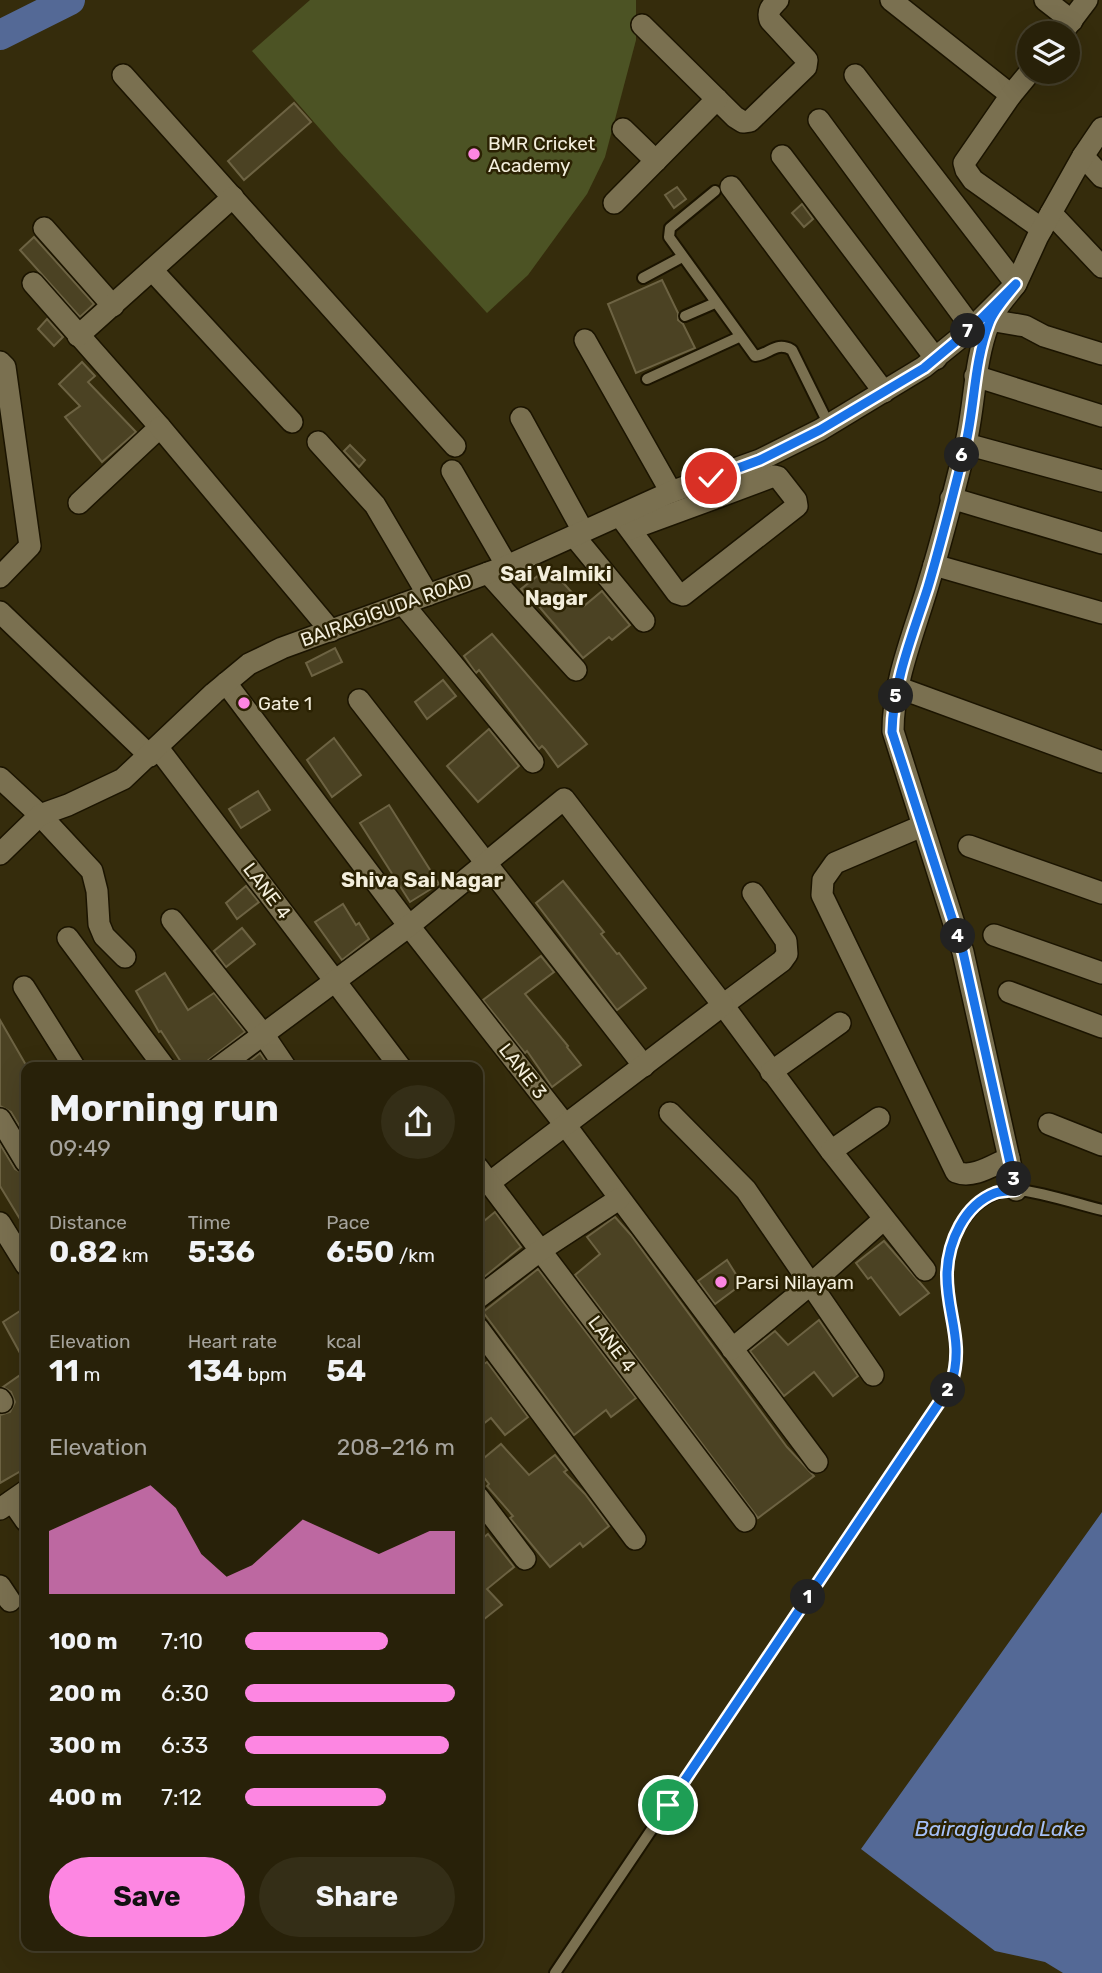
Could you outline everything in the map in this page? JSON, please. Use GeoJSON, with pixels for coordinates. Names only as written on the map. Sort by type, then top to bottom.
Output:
{"type":"FeatureCollection","features":[{"type":"Feature","properties":{"kind":"street"},"geometry":{"type":"LineString","coordinates":[[891,0],[1011,95]]}},
{"type":"Feature","properties":{"kind":"street"},"geometry":{"type":"LineString","coordinates":[[1045,0],[1062,21]]}},
{"type":"Feature","properties":{"kind":"street"},"geometry":{"type":"LineString","coordinates":[[1071,21],[1087,0]]}},
{"type":"Feature","properties":{"kind":"street"},"geometry":{"type":"LineString","coordinates":[[642,25],[717,99],[743,122],[750,121],[806,67],[807,60],[770,20],[766,5]]}},
{"type":"Feature","properties":{"kind":"street"},"geometry":{"type":"LineString","coordinates":[[123,75],[455,446]]}},
{"type":"Feature","properties":{"kind":"street"},"geometry":{"type":"LineString","coordinates":[[855,75],[1016,284]]}},
{"type":"Feature","properties":{"kind":"street"},"geometry":{"type":"LineString","coordinates":[[1020,84],[964,163],[966,170],[973,180],[1046,221],[1102,267]]}},
{"type":"Feature","properties":{"kind":"street"},"geometry":{"type":"LineString","coordinates":[[614,203],[717,99]]}},
{"type":"Feature","properties":{"kind":"street"},"geometry":{"type":"LineString","coordinates":[[819,120],[981,324],[973,407],[966,444],[934,565],[897,687],[892,732],[963,952],[1016,1190]]}},
{"type":"Feature","properties":{"kind":"street"},"geometry":{"type":"LineString","coordinates":[[623,128],[656,161]]}},
{"type":"Feature","properties":{"kind":"street","name":"BAIRAGIGUDA ROAD"},"geometry":{"type":"LineString","coordinates":[[0,854],[40,815],[68,806],[123,779],[249,664],[282,648],[497,570],[578,534],[625,523],[671,492],[714,487],[829,425],[936,359],[981,324],[1016,284],[1046,221],[1102,128]]}},
{"type":"Feature","properties":{"kind":"street"},"geometry":{"type":"LineString","coordinates":[[782,156],[936,359]]}},
{"type":"Feature","properties":{"kind":"street"},"geometry":{"type":"LineString","coordinates":[[1083,156],[1102,177]]}},
{"type":"Feature","properties":{"kind":"street"},"geometry":{"type":"LineString","coordinates":[[723,189],[884,391]]}},
{"type":"Feature","properties":{"kind":"street"},"geometry":{"type":"LineString","coordinates":[[79,336],[233,197]]}},
{"type":"Feature","properties":{"kind":"street"},"geometry":{"type":"LineString","coordinates":[[44,228],[113,306]]}},
{"type":"Feature","properties":{"kind":"street"},"geometry":{"type":"LineString","coordinates":[[152,270],[292,422]]}},
{"type":"Feature","properties":{"kind":"street"},"geometry":{"type":"LineString","coordinates":[[33,283],[160,427],[331,631]]}},
{"type":"Feature","properties":{"kind":"street"},"geometry":{"type":"LineString","coordinates":[[981,324],[1025,326],[1044,336],[1102,354]]}},
{"type":"Feature","properties":{"kind":"street"},"geometry":{"type":"LineString","coordinates":[[585,340],[671,492]]}},
{"type":"Feature","properties":{"kind":"street"},"geometry":{"type":"LineString","coordinates":[[0,362],[5,367],[30,547],[2,571]]}},
{"type":"Feature","properties":{"kind":"street"},"geometry":{"type":"LineString","coordinates":[[975,376],[1102,416]]}},
{"type":"Feature","properties":{"kind":"street"},"geometry":{"type":"LineString","coordinates":[[521,418],[578,534],[644,621]]}},
{"type":"Feature","properties":{"kind":"street"},"geometry":{"type":"LineString","coordinates":[[79,503],[160,427]]}},
{"type":"Feature","properties":{"kind":"street"},"geometry":{"type":"LineString","coordinates":[[318,442],[375,505],[428,595]]}},
{"type":"Feature","properties":{"kind":"street"},"geometry":{"type":"LineString","coordinates":[[966,444],[1102,481]]}},
{"type":"Feature","properties":{"kind":"street"},"geometry":{"type":"LineString","coordinates":[[452,471],[497,570],[576,670]]}},
{"type":"Feature","properties":{"kind":"street"},"geometry":{"type":"LineString","coordinates":[[774,476],[781,479],[796,500],[797,506],[682,595],[677,593],[625,523],[714,487],[774,476]]}},
{"type":"Feature","properties":{"kind":"street"},"geometry":{"type":"LineString","coordinates":[[951,498],[1102,543]]}},
{"type":"Feature","properties":{"kind":"street"},"geometry":{"type":"LineString","coordinates":[[934,565],[1102,613]]}},
{"type":"Feature","properties":{"kind":"street"},"geometry":{"type":"LineString","coordinates":[[403,604],[533,762]]}},
{"type":"Feature","properties":{"kind":"street","name":"LANE 4"},"geometry":{"type":"LineString","coordinates":[[0,612],[154,752],[396,1062]]}},
{"type":"Feature","properties":{"kind":"street","name":"LANE 3"},"geometry":{"type":"LineString","coordinates":[[226,683],[409,926],[566,1126],[817,1462]]}},
{"type":"Feature","properties":{"kind":"street"},"geometry":{"type":"LineString","coordinates":[[897,687],[1102,762]]}},
{"type":"Feature","properties":{"kind":"street"},"geometry":{"type":"LineString","coordinates":[[359,700],[644,1066]]}},
{"type":"Feature","properties":{"kind":"street"},"geometry":{"type":"LineString","coordinates":[[0,778],[40,815],[92,871],[97,891],[99,924],[104,936],[125,957]]}},
{"type":"Feature","properties":{"kind":"street"},"geometry":{"type":"LineString","coordinates":[[226,1062],[409,926],[564,799],[723,1005],[831,1151],[925,1270]]}},
{"type":"Feature","properties":{"kind":"street"},"geometry":{"type":"LineString","coordinates":[[922,826],[835,863],[823,880],[822,895],[956,1172],[964,1176],[1009,1158]]}},
{"type":"Feature","properties":{"kind":"street"},"geometry":{"type":"LineString","coordinates":[[969,846],[1102,894]]}},
{"type":"Feature","properties":{"kind":"street"},"geometry":{"type":"LineString","coordinates":[[484,1176],[566,1126],[782,961],[787,954],[786,942],[753,893]]}},
{"type":"Feature","properties":{"kind":"street"},"geometry":{"type":"LineString","coordinates":[[172,920],[263,1034],[282,1062]]}},
{"type":"Feature","properties":{"kind":"street"},"geometry":{"type":"LineString","coordinates":[[994,935],[1102,973]]}},
{"type":"Feature","properties":{"kind":"street"},"geometry":{"type":"LineString","coordinates":[[68,938],[160,1062]]}},
{"type":"Feature","properties":{"kind":"street"},"geometry":{"type":"LineString","coordinates":[[24,987],[71,1062]]}},
{"type":"Feature","properties":{"kind":"street"},"geometry":{"type":"LineString","coordinates":[[1009,992],[1102,1027]]}},
{"type":"Feature","properties":{"kind":"street"},"geometry":{"type":"LineString","coordinates":[[771,1072],[840,1023]]}},
{"type":"Feature","properties":{"kind":"street"},"geometry":{"type":"LineString","coordinates":[[670,1113],[746,1190],[873,1375]]}},
{"type":"Feature","properties":{"kind":"street"},"geometry":{"type":"LineString","coordinates":[[831,1151],[879,1118]]}},
{"type":"Feature","properties":{"kind":"street"},"geometry":{"type":"LineString","coordinates":[[0,1119],[21,1154]]}},
{"type":"Feature","properties":{"kind":"street"},"geometry":{"type":"LineString","coordinates":[[1049,1124],[1102,1145]]}},
{"type":"Feature","properties":{"kind":"street","name":"LANE 4"},"geometry":{"type":"LineString","coordinates":[[484,1176],[745,1521]]}},
{"type":"Feature","properties":{"kind":"street"},"geometry":{"type":"LineString","coordinates":[[483,1294],[541,1250],[619,1199]]}},
{"type":"Feature","properties":{"kind":"street"},"geometry":{"type":"LineString","coordinates":[[732,1349],[884,1219]]}},
{"type":"Feature","properties":{"kind":"street"},"geometry":{"type":"LineString","coordinates":[[0,1223],[21,1257]]}},
{"type":"Feature","properties":{"kind":"street"},"geometry":{"type":"LineString","coordinates":[[483,1335],[635,1539]]}},
{"type":"Feature","properties":{"kind":"street"},"geometry":{"type":"LineString","coordinates":[[483,1504],[525,1559]]}},
{"type":"Feature","properties":{"kind":"lane"},"geometry":{"type":"LineString","coordinates":[[723,189],[670,228],[669,237],[754,356],[763,355],[783,345],[792,350],[829,425]]}},
{"type":"Feature","properties":{"kind":"lane"},"geometry":{"type":"LineString","coordinates":[[643,278],[682,257]]}},
{"type":"Feature","properties":{"kind":"lane"},"geometry":{"type":"LineString","coordinates":[[685,316],[715,303]]}},
{"type":"Feature","properties":{"kind":"lane"},"geometry":{"type":"LineString","coordinates":[[647,379],[739,337]]}},
{"type":"Feature","properties":{"kind":"lane"},"geometry":{"type":"LineString","coordinates":[[555,1973],[951,1385],[957,1367],[957,1345],[947,1273],[951,1249],[960,1224],[976,1205],[995,1193],[1016,1190],[1102,1210]]}},
{"type":"Feature","properties":{"kind":"green space","name":"BMR Cricket Academy"},"geometry":{"type":"Polygon","coordinates":[[[310,0],[636,0],[636,40],[605,157],[587,194],[528,275],[487,313],[252,51],[310,0]]]}},
{"type":"Feature","properties":{"kind":"water","name":"Bairagiguda Lake"},"geometry":{"type":"Polygon","coordinates":[[[1102,1512],[1102,1973],[1063,1973],[1045,1962],[995,1951],[861,1849],[1102,1512]]]}},
{"type":"Feature","properties":{"kind":"building"},"geometry":{"type":"Polygon","coordinates":[[[294,103],[311,122],[244,180],[228,161],[294,103]]]}},
{"type":"Feature","properties":{"kind":"building"},"geometry":{"type":"Polygon","coordinates":[[[677,187],[686,199],[674,208],[665,195],[677,187]]]}},
{"type":"Feature","properties":{"kind":"building"},"geometry":{"type":"Polygon","coordinates":[[[802,204],[813,219],[804,227],[792,213],[802,204]]]}},
{"type":"Feature","properties":{"kind":"building"},"geometry":{"type":"Polygon","coordinates":[[[34,237],[94,304],[80,317],[20,250],[34,237]]]}},
{"type":"Feature","properties":{"kind":"building"},"geometry":{"type":"Polygon","coordinates":[[[662,280],[678,313],[678,320],[683,324],[695,348],[636,373],[608,304],[662,280]]]}},
{"type":"Feature","properties":{"kind":"building"},"geometry":{"type":"Polygon","coordinates":[[[47,319],[63,337],[54,346],[38,329],[47,319]]]}},
{"type":"Feature","properties":{"kind":"building"},"geometry":{"type":"Polygon","coordinates":[[[82,362],[95,376],[88,382],[136,432],[102,462],[65,417],[80,406],[59,384],[82,362]]]}},
{"type":"Feature","properties":{"kind":"building"},"geometry":{"type":"Polygon","coordinates":[[[350,445],[365,460],[359,467],[344,451],[350,445]]]}},
{"type":"Feature","properties":{"kind":"building"},"geometry":{"type":"Polygon","coordinates":[[[549,567],[584,606],[602,591],[630,625],[612,640],[609,637],[583,658],[521,589],[549,567]]]}},
{"type":"Feature","properties":{"kind":"building"},"geometry":{"type":"Polygon","coordinates":[[[492,634],[587,744],[558,767],[542,746],[539,749],[479,670],[476,673],[464,656],[492,634]]]}},
{"type":"Feature","properties":{"kind":"building"},"geometry":{"type":"Polygon","coordinates":[[[335,648],[342,662],[312,676],[306,663],[335,648]]]}},
{"type":"Feature","properties":{"kind":"building"},"geometry":{"type":"Polygon","coordinates":[[[443,680],[456,696],[427,719],[415,702],[443,680]]]}},
{"type":"Feature","properties":{"kind":"building"},"geometry":{"type":"Polygon","coordinates":[[[489,729],[519,766],[478,802],[447,766],[489,729]]]}},
{"type":"Feature","properties":{"kind":"building"},"geometry":{"type":"Polygon","coordinates":[[[334,738],[361,775],[332,797],[307,760],[334,738]]]}},
{"type":"Feature","properties":{"kind":"building"},"geometry":{"type":"Polygon","coordinates":[[[258,791],[270,810],[241,828],[229,809],[258,791]]]}},
{"type":"Feature","properties":{"kind":"building"},"geometry":{"type":"Polygon","coordinates":[[[389,805],[439,884],[410,902],[360,823],[389,805]]]}},
{"type":"Feature","properties":{"kind":"building"},"geometry":{"type":"Polygon","coordinates":[[[563,881],[604,932],[601,934],[646,988],[617,1010],[536,903],[563,881]]]}},
{"type":"Feature","properties":{"kind":"building"},"geometry":{"type":"Polygon","coordinates":[[[246,886],[259,902],[237,919],[226,903],[246,886]]]}},
{"type":"Feature","properties":{"kind":"building"},"geometry":{"type":"Polygon","coordinates":[[[343,904],[369,939],[342,960],[315,922],[343,904]]]}},
{"type":"Feature","properties":{"kind":"building"},"geometry":{"type":"Polygon","coordinates":[[[242,928],[255,944],[226,967],[214,951],[242,928]]]}},
{"type":"Feature","properties":{"kind":"building"},"geometry":{"type":"Polygon","coordinates":[[[541,956],[554,972],[525,994],[581,1065],[552,1087],[527,1051],[525,1053],[483,1000],[541,956]]]}},
{"type":"Feature","properties":{"kind":"building"},"geometry":{"type":"Polygon","coordinates":[[[165,973],[188,1010],[214,993],[245,1032],[206,1062],[181,1062],[161,1031],[159,1032],[136,991],[165,973]]]}},
{"type":"Feature","properties":{"kind":"building"},"geometry":{"type":"Polygon","coordinates":[[[0,1020],[24,1062],[21,1062],[21,1129],[11,1112],[0,1106],[0,1020]]]}},
{"type":"Feature","properties":{"kind":"building"},"geometry":{"type":"Polygon","coordinates":[[[260,1053],[266,1062],[249,1062],[260,1053]]]}},
{"type":"Feature","properties":{"kind":"building"},"geometry":{"type":"Polygon","coordinates":[[[0,1144],[15,1169],[21,1172],[21,1221],[0,1186],[0,1144]]]}},
{"type":"Feature","properties":{"kind":"building"},"geometry":{"type":"Polygon","coordinates":[[[495,1212],[521,1247],[483,1278],[484,1251],[483,1222],[495,1212]]]}},
{"type":"Feature","properties":{"kind":"building"},"geometry":{"type":"Polygon","coordinates":[[[615,1217],[787,1447],[814,1476],[758,1518],[575,1275],[600,1254],[587,1237],[615,1217]]]}},
{"type":"Feature","properties":{"kind":"building"},"geometry":{"type":"Polygon","coordinates":[[[884,1241],[929,1293],[900,1315],[871,1277],[868,1279],[856,1263],[884,1241]]]}},
{"type":"Feature","properties":{"kind":"building","name":"Parsi Nilayam"},"geometry":{"type":"Polygon","coordinates":[[[727,1260],[742,1284],[715,1304],[698,1281],[727,1260]]]}},
{"type":"Feature","properties":{"kind":"building"},"geometry":{"type":"Polygon","coordinates":[[[538,1269],[636,1398],[611,1417],[606,1410],[574,1435],[483,1312],[538,1269]]]}},
{"type":"Feature","properties":{"kind":"building"},"geometry":{"type":"Polygon","coordinates":[[[21,1310],[21,1355],[3,1322],[21,1310]]]}},
{"type":"Feature","properties":{"kind":"building"},"geometry":{"type":"Polygon","coordinates":[[[819,1320],[858,1376],[833,1396],[814,1372],[784,1396],[750,1351],[775,1331],[788,1345],[819,1320]]]}},
{"type":"Feature","properties":{"kind":"building"},"geometry":{"type":"Polygon","coordinates":[[[487,1362],[528,1417],[505,1435],[491,1418],[483,1424],[483,1365],[487,1362]]]}},
{"type":"Feature","properties":{"kind":"building"},"geometry":{"type":"Polygon","coordinates":[[[21,1374],[21,1471],[0,1483],[0,1415],[10,1412],[15,1402],[11,1392],[3,1387],[21,1374]]]}},
{"type":"Feature","properties":{"kind":"building"},"geometry":{"type":"Polygon","coordinates":[[[501,1444],[529,1475],[555,1455],[567,1470],[564,1472],[609,1526],[583,1547],[580,1543],[550,1567],[510,1518],[513,1516],[487,1486],[489,1484],[483,1476],[483,1459],[501,1444]]]}},
{"type":"Feature","properties":{"kind":"building"},"geometry":{"type":"Polygon","coordinates":[[[488,1534],[514,1567],[487,1589],[502,1605],[483,1620],[483,1538],[488,1534]]]}},
{"type":"Feature","properties":{"kind":"waterway"},"geometry":{"type":"LineString","coordinates":[[0,35],[70,0]]}},
{"type":"Feature","properties":{"kind":"place","name":"BMR Cricket Academy"},"geometry":{"type":"Point","coordinates":[474,154]}},
{"type":"Feature","properties":{"kind":"place","name":"Gate 1"},"geometry":{"type":"Point","coordinates":[244,703]}},
{"type":"Feature","properties":{"kind":"place","name":"Parsi Nilayam"},"geometry":{"type":"Point","coordinates":[721,1282]}},
{"type":"Feature","properties":{"kind":"district","name":"Sai Valmiki Nagar"},"geometry":{"type":"Point","coordinates":[556,585]}},
{"type":"Feature","properties":{"kind":"district","name":"Shiva Sai Nagar"},"geometry":{"type":"Point","coordinates":[422,879]}},
{"type":"Feature","properties":{"kind":"route"},"geometry":{"type":"LineString","coordinates":[[668,1805],[951,1385],[957,1367],[957,1345],[947,1273],[951,1249],[960,1224],[976,1205],[995,1193],[1016,1190],[963,952],[892,732],[897,687],[934,565],[966,444],[975,376],[989,320],[1016,284],[972,328],[924,368],[820,430],[760,460],[711,478]]}}]}
